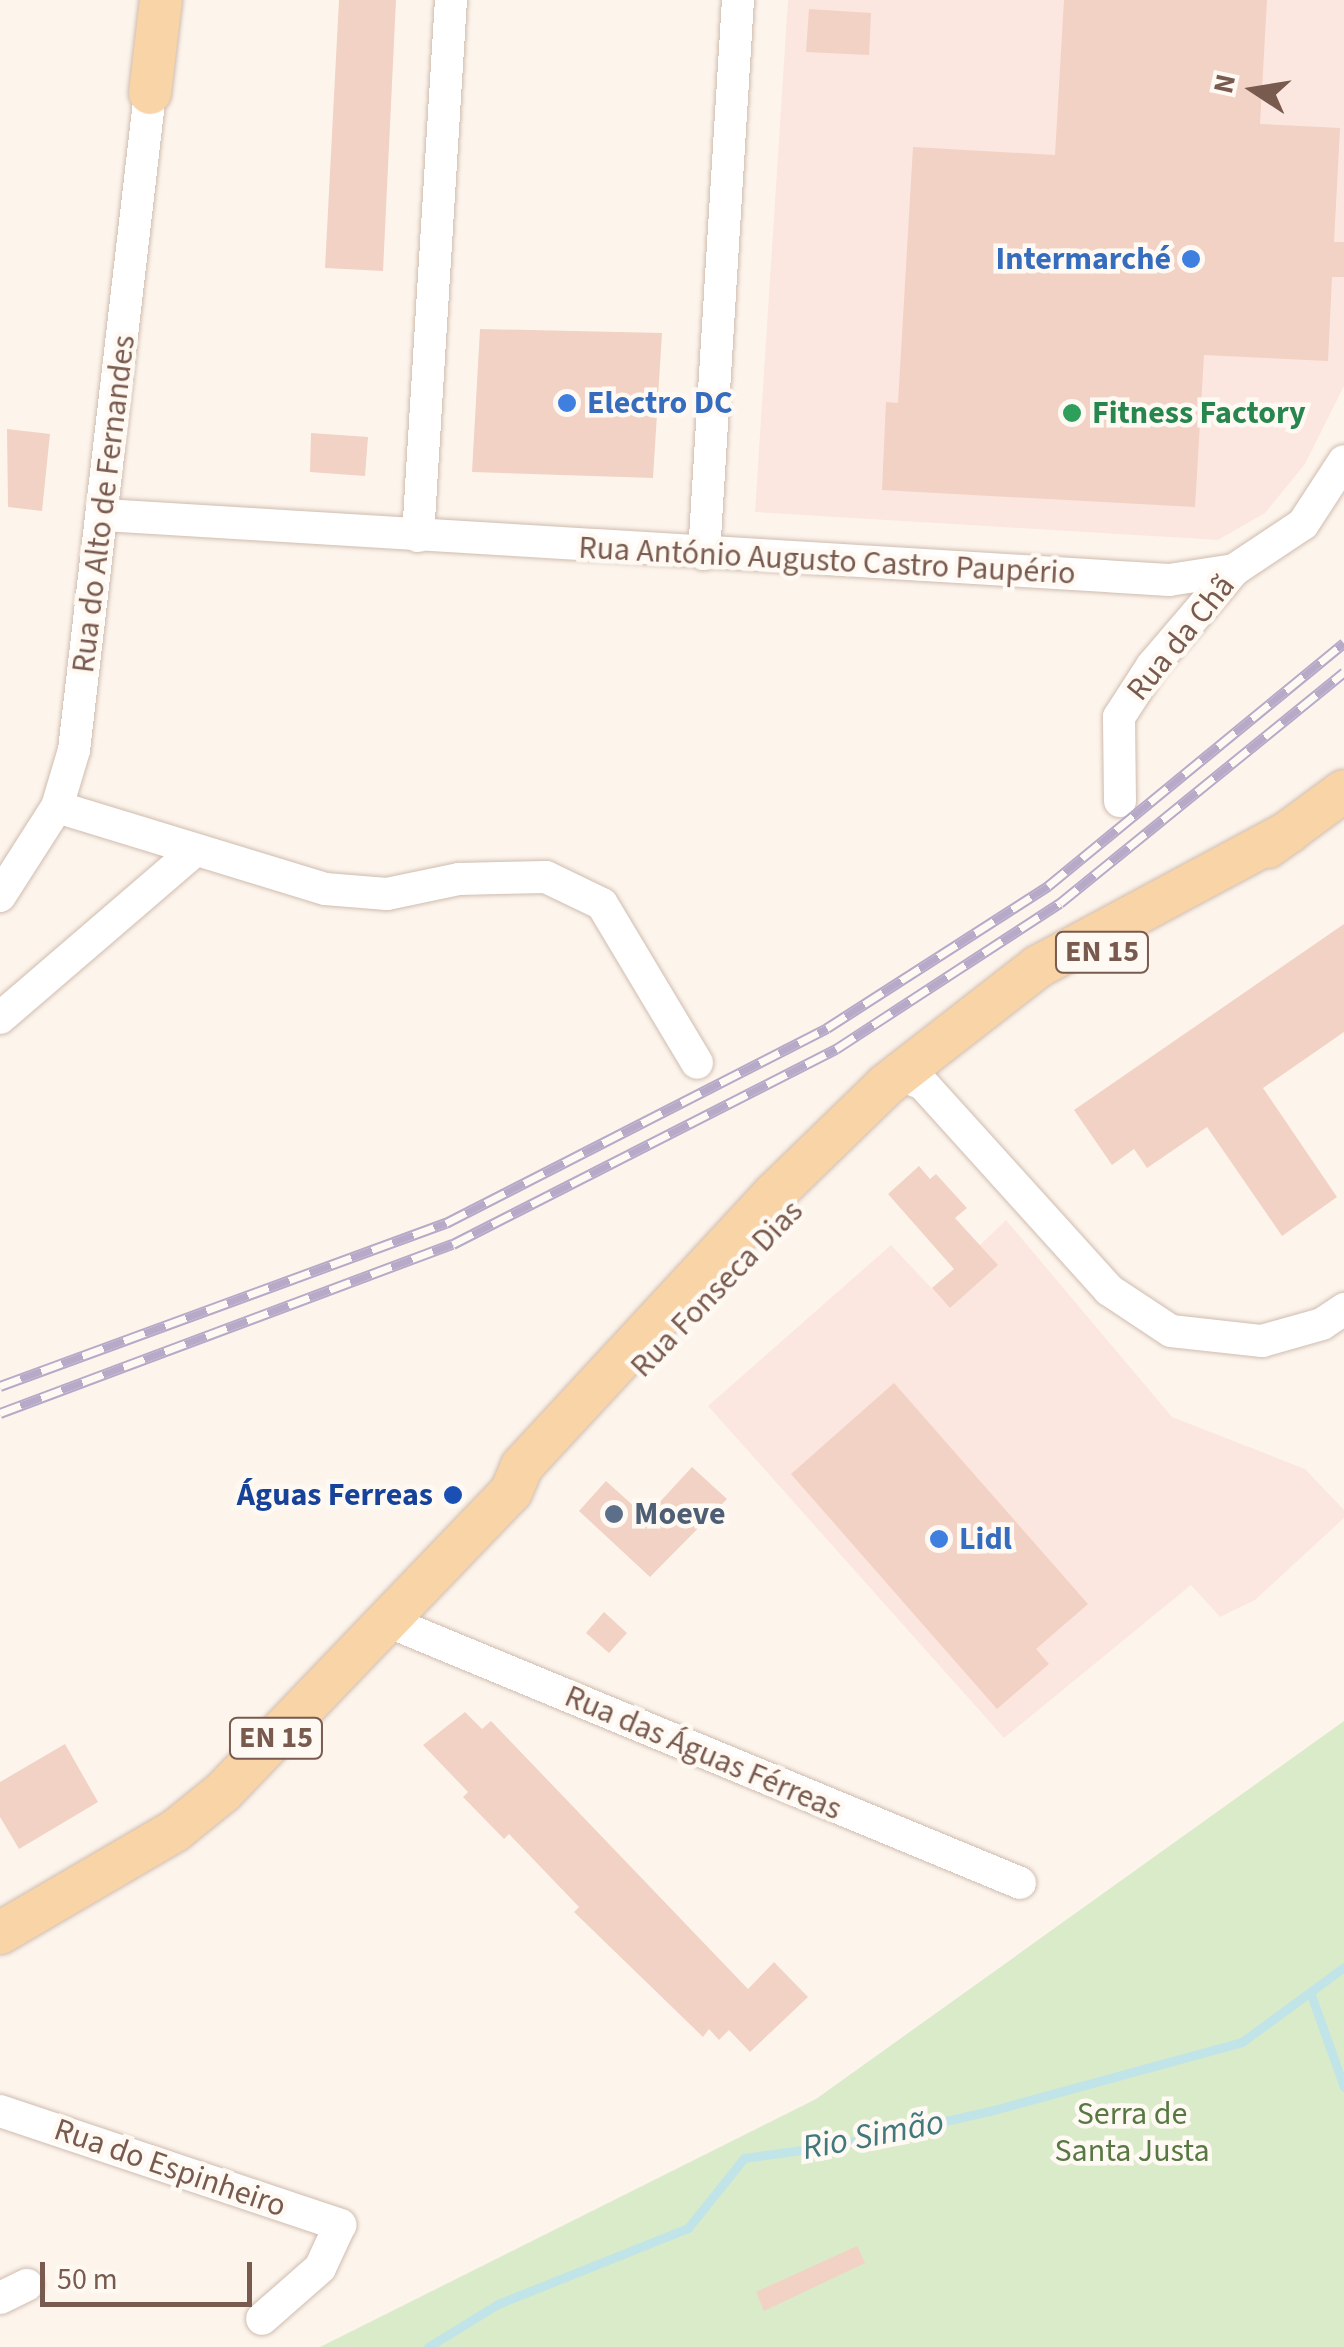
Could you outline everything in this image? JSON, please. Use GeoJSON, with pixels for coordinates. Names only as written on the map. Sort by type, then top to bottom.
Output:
{"type":"FeatureCollection","features":[{"type":"Feature","properties":{"kind":"main road","name":"Rua do Alto de Fernandes"},"geometry":{"type":"LineString","coordinates":[[150,93],[151,0]]}},
{"type":"Feature","properties":{"kind":"main road","name":"Rua do Alto de Fernandes"},"geometry":{"type":"LineString","coordinates":[[150,93],[161,0]]}},
{"type":"Feature","properties":{"kind":"main road","name":"Rua Fonseca Dias"},"geometry":{"type":"LineString","coordinates":[[904,1085],[1096,956],[1212,890],[1344,791]]}},
{"type":"Feature","properties":{"kind":"main road","name":"Rua Fonseca Dias"},"geometry":{"type":"LineString","coordinates":[[0,1934],[160,1840],[223,1792],[511,1492],[533,1481],[862,1138],[904,1085],[1062,952],[1288,832]]}},
{"type":"Feature","properties":{"kind":"street"},"geometry":{"type":"LineString","coordinates":[[418,536],[451,0]]}},
{"type":"Feature","properties":{"kind":"street"},"geometry":{"type":"LineString","coordinates":[[704,554],[738,0]]}},
{"type":"Feature","properties":{"kind":"street","name":"Rua do Alto de Fernandes"},"geometry":{"type":"LineString","coordinates":[[0,896],[58,807],[74,750],[150,93]]}},
{"type":"Feature","properties":{"kind":"street","name":"Rua da Chã"},"geometry":{"type":"LineString","coordinates":[[1120,801],[1120,717],[1152,666],[1234,570],[1303,524],[1344,461]]}},
{"type":"Feature","properties":{"kind":"street","name":"Rua António Augusto Castro Paupério"},"geometry":{"type":"LineString","coordinates":[[104,515],[1169,580],[1234,570]]}},
{"type":"Feature","properties":{"kind":"street"},"geometry":{"type":"LineString","coordinates":[[58,807],[106,817],[194,852],[325,889],[371,892],[459,879],[546,878],[602,904],[697,1064]]}},
{"type":"Feature","properties":{"kind":"street"},"geometry":{"type":"LineString","coordinates":[[0,1018],[194,852]]}},
{"type":"Feature","properties":{"kind":"street"},"geometry":{"type":"LineString","coordinates":[[904,1085],[1109,1290],[1172,1331],[1262,1341],[1322,1324],[1344,1309]]}},
{"type":"Feature","properties":{"kind":"street","name":"Rua das Águas Férreas"},"geometry":{"type":"LineString","coordinates":[[387,1621],[1020,1883]]}},
{"type":"Feature","properties":{"kind":"street","name":"Rua do Espinheiro"},"geometry":{"type":"LineString","coordinates":[[0,2111],[340,2225],[320,2268],[262,2318]]}},
{"type":"Feature","properties":{"kind":"shaded area"},"geometry":{"type":"Polygon","coordinates":[[[788,0],[1344,0],[1344,386],[1305,464],[1265,513],[1218,540],[755,512],[788,0]]]}},
{"type":"Feature","properties":{"kind":"shaded area"},"geometry":{"type":"Polygon","coordinates":[[[1006,1220],[1172,1417],[1305,1469],[1344,1510],[1344,1518],[1255,1600],[1220,1617],[1191,1585],[1004,1738],[708,1406],[891,1245],[950,1308],[997,1265],[980,1245],[1006,1220]]]}},
{"type":"Feature","properties":{"kind":"green space","name":"Serra de Santa Justa"},"geometry":{"type":"Polygon","coordinates":[[[1344,1721],[1344,2347],[320,2347],[816,2099],[1344,1721]]]}},
{"type":"Feature","properties":{"kind":"building"},"geometry":{"type":"Polygon","coordinates":[[[339,0],[396,0],[383,271],[325,268],[339,0]]]}},
{"type":"Feature","properties":{"kind":"building","name":"Intermarché"},"geometry":{"type":"Polygon","coordinates":[[[1064,0],[1267,0],[1260,124],[1340,128],[1334,242],[1344,242],[1344,277],[1332,277],[1328,361],[1204,355],[1195,507],[882,490],[886,402],[898,403],[913,147],[1055,155],[1064,0]]]}},
{"type":"Feature","properties":{"kind":"building"},"geometry":{"type":"Polygon","coordinates":[[[809,9],[871,13],[869,55],[806,52],[809,9]]]}},
{"type":"Feature","properties":{"kind":"building","name":"Electro DC"},"geometry":{"type":"Polygon","coordinates":[[[480,329],[662,333],[653,478],[472,472],[480,329]]]}},
{"type":"Feature","properties":{"kind":"building"},"geometry":{"type":"Polygon","coordinates":[[[7,429],[50,434],[42,511],[8,507],[7,429]]]}},
{"type":"Feature","properties":{"kind":"building"},"geometry":{"type":"Polygon","coordinates":[[[311,433],[368,437],[365,476],[310,472],[311,433]]]}},
{"type":"Feature","properties":{"kind":"building"},"geometry":{"type":"Polygon","coordinates":[[[1344,924],[1344,1032],[1263,1088],[1337,1197],[1282,1236],[1207,1127],[1147,1168],[1134,1149],[1112,1165],[1074,1110],[1344,924]]]}},
{"type":"Feature","properties":{"kind":"building"},"geometry":{"type":"Polygon","coordinates":[[[919,1166],[930,1179],[936,1174],[967,1208],[955,1218],[998,1265],[950,1308],[932,1288],[954,1269],[888,1194],[919,1166]]]}},
{"type":"Feature","properties":{"kind":"building","name":"Lidl"},"geometry":{"type":"Polygon","coordinates":[[[894,1383],[1088,1604],[1036,1649],[1049,1664],[997,1709],[791,1474],[894,1383]]]}},
{"type":"Feature","properties":{"kind":"building"},"geometry":{"type":"Polygon","coordinates":[[[692,1467],[727,1499],[650,1577],[579,1511],[606,1481],[646,1517],[692,1467]]]}},
{"type":"Feature","properties":{"kind":"building"},"geometry":{"type":"Polygon","coordinates":[[[604,1612],[627,1633],[609,1653],[586,1633],[604,1612]]]}},
{"type":"Feature","properties":{"kind":"building"},"geometry":{"type":"Polygon","coordinates":[[[465,1712],[482,1729],[491,1721],[748,1989],[774,1962],[808,1997],[750,2052],[729,2030],[719,2040],[709,2029],[703,2037],[574,1912],[579,1907],[509,1834],[504,1839],[463,1797],[468,1792],[423,1745],[465,1712]]]}},
{"type":"Feature","properties":{"kind":"building"},"geometry":{"type":"Polygon","coordinates":[[[65,1744],[98,1802],[19,1849],[0,1817],[0,1782],[65,1744]]]}},
{"type":"Feature","properties":{"kind":"building"},"geometry":{"type":"Polygon","coordinates":[[[857,2246],[865,2263],[764,2311],[756,2292],[857,2246]]]}},
{"type":"Feature","properties":{"kind":"waterway","name":"Rio Simão"},"geometry":{"type":"LineString","coordinates":[[428,2347],[498,2304],[688,2228],[744,2158],[838,2145],[990,2111],[1242,2042],[1344,1967]]}},
{"type":"Feature","properties":{"kind":"waterway"},"geometry":{"type":"LineString","coordinates":[[1310,1992],[1344,2087]]}},
{"type":"Feature","properties":{"kind":"railway"},"geometry":{"type":"LineString","coordinates":[[0,1386],[446,1223],[827,1028],[1048,886],[1344,643]]}},
{"type":"Feature","properties":{"kind":"railway"},"geometry":{"type":"LineString","coordinates":[[0,1413],[453,1244],[836,1049],[1060,903],[1344,672]]}},
{"type":"Feature","properties":{"kind":"place","name":"Intermarché"},"geometry":{"type":"Point","coordinates":[1191,259]}},
{"type":"Feature","properties":{"kind":"place","name":"Electro DC"},"geometry":{"type":"Point","coordinates":[567,403]}},
{"type":"Feature","properties":{"kind":"place","name":"Fitness Factory"},"geometry":{"type":"Point","coordinates":[1072,413]}},
{"type":"Feature","properties":{"kind":"place","name":"Águas Ferreas"},"geometry":{"type":"Point","coordinates":[453,1495]}},
{"type":"Feature","properties":{"kind":"place","name":"Moeve"},"geometry":{"type":"Point","coordinates":[614,1514]}},
{"type":"Feature","properties":{"kind":"place","name":"Lidl"},"geometry":{"type":"Point","coordinates":[939,1539]}}]}
